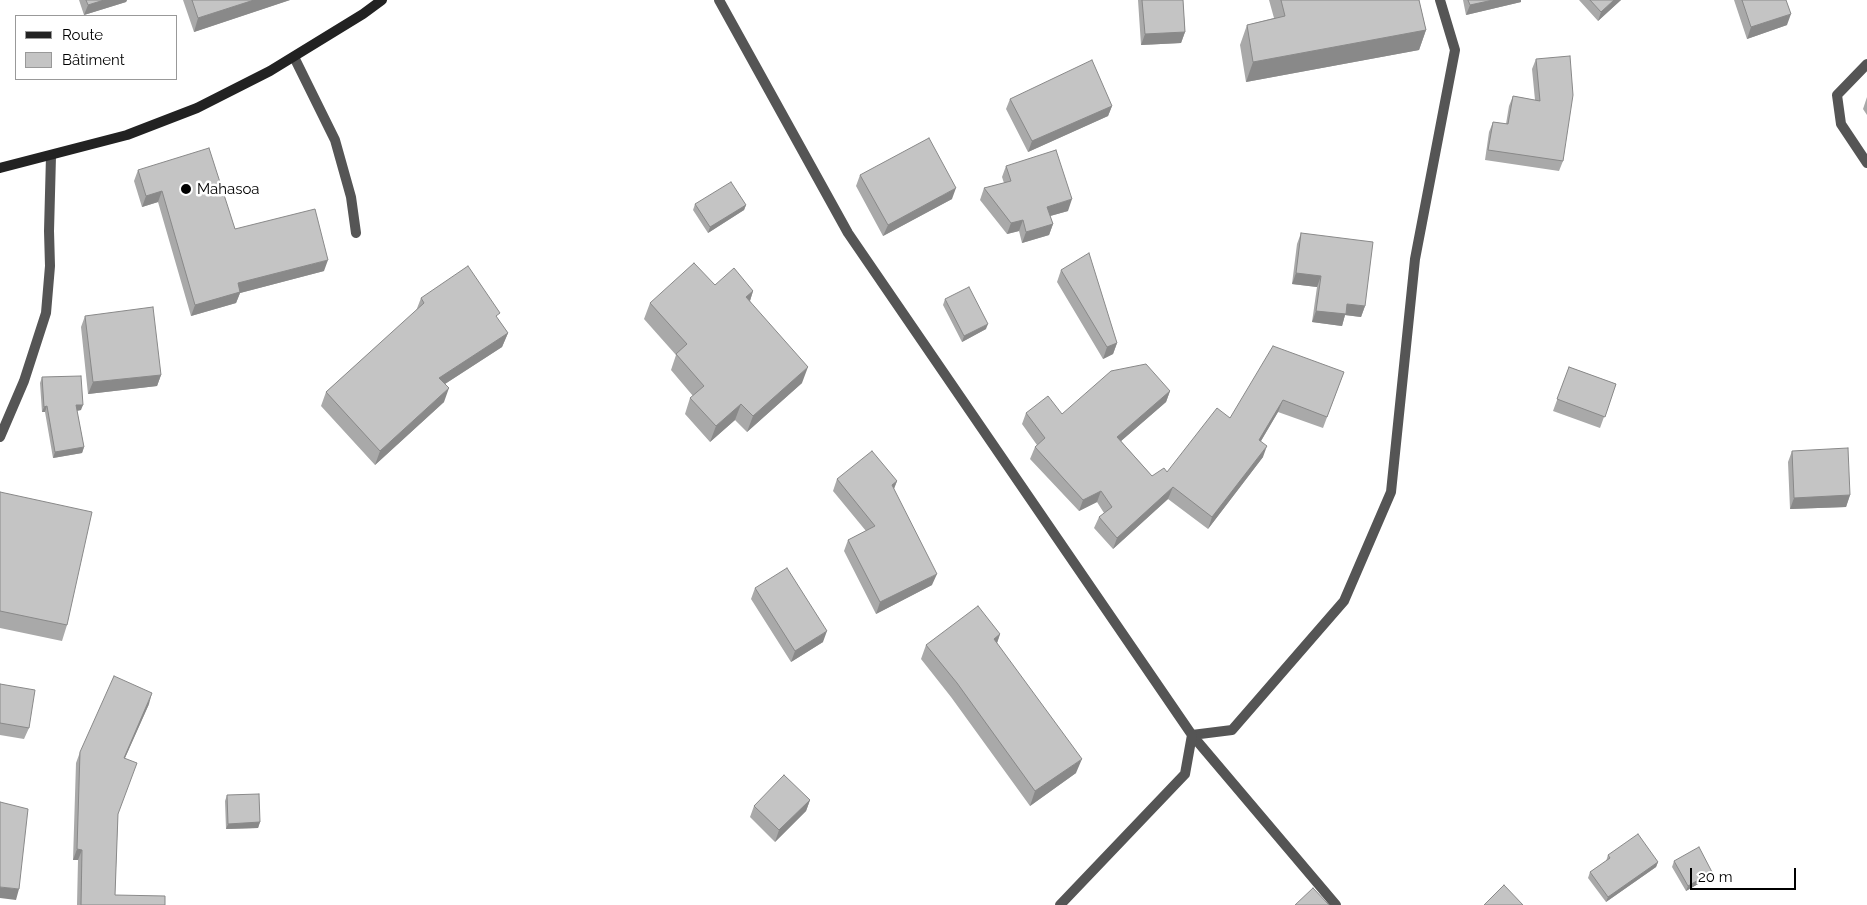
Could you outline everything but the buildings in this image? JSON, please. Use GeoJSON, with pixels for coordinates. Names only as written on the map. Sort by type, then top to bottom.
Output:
{"type":"FeatureCollection","features":[{"type":"Feature","properties":{"kind":"main road"},"geometry":{"type":"LineString","coordinates":[[0,168],[127,135],[197,108],[294,57],[382,0]]}},
{"type":"Feature","properties":{"kind":"street"},"geometry":{"type":"LineString","coordinates":[[719,0],[848,233],[1192,735],[1336,905]]}},
{"type":"Feature","properties":{"kind":"street"},"geometry":{"type":"LineString","coordinates":[[1192,735],[1232,730],[1344,601],[1392,492],[1415,259],[1456,50],[1440,0]]}},
{"type":"Feature","properties":{"kind":"street"},"geometry":{"type":"LineString","coordinates":[[294,57],[335,140],[351,197],[356,233]]}},
{"type":"Feature","properties":{"kind":"street"},"geometry":{"type":"LineString","coordinates":[[1867,64],[1837,96],[1841,124],[1867,163]]}},
{"type":"Feature","properties":{"kind":"street"},"geometry":{"type":"LineString","coordinates":[[0,437],[24,381],[46,313],[50,266],[51,156]]}},
{"type":"Feature","properties":{"kind":"street"},"geometry":{"type":"LineString","coordinates":[[1060,905],[1185,774],[1192,735]]}},
{"type":"Feature","properties":{"kind":"place","name":"Mahasoa"},"geometry":{"type":"Point","coordinates":[186,189]}}]}
